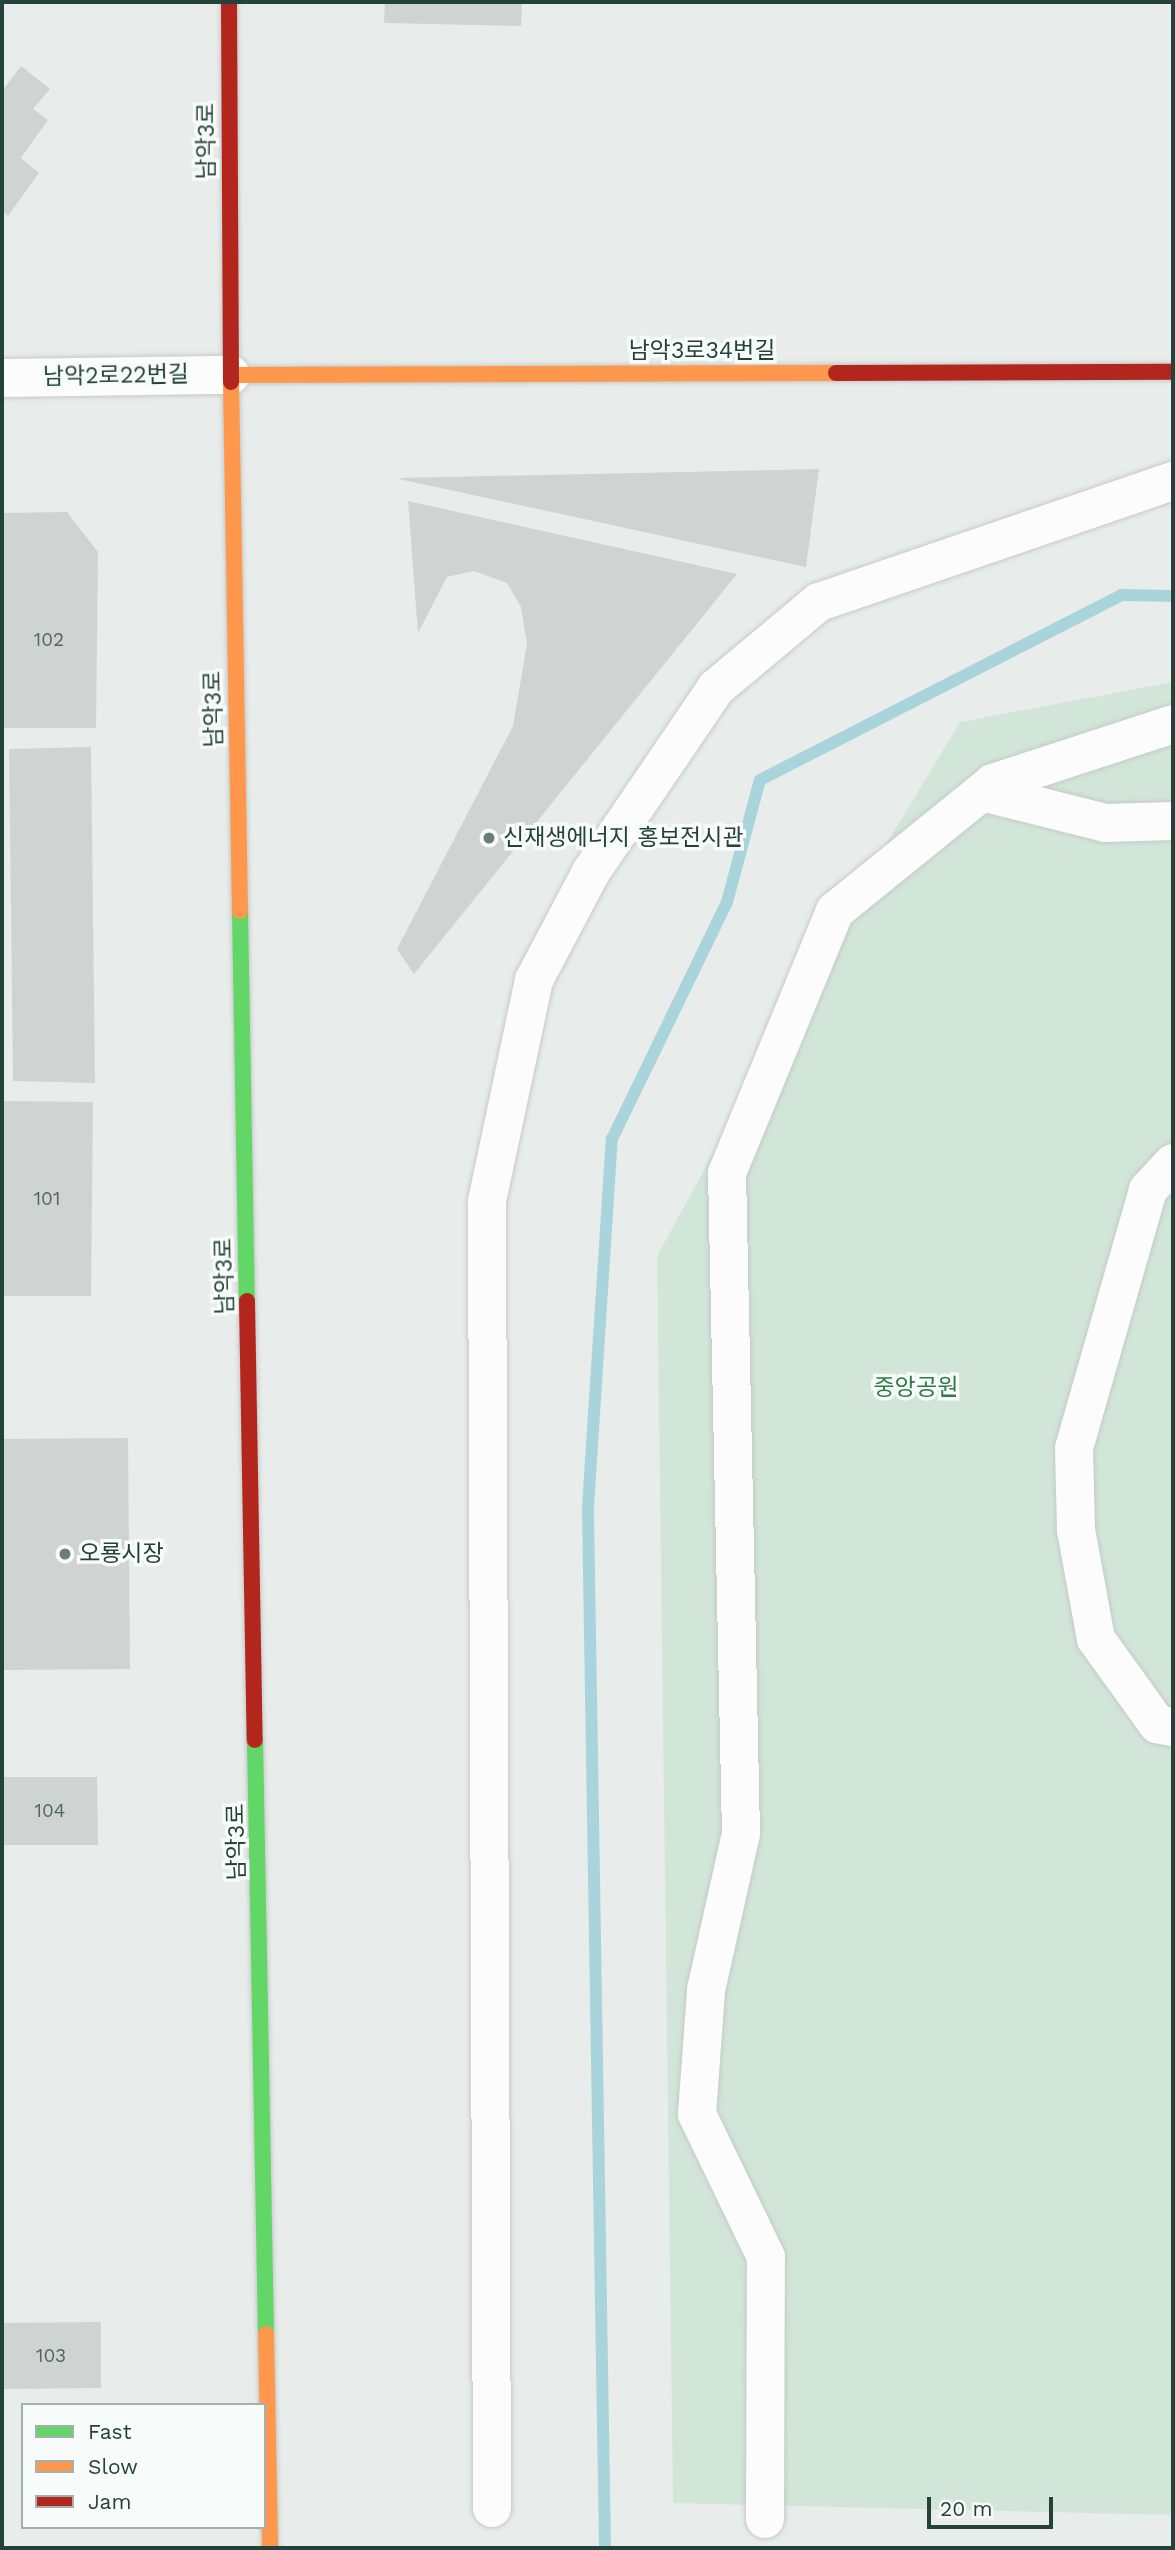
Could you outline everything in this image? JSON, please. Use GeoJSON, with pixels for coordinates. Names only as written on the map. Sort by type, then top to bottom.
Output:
{"type":"FeatureCollection","features":[{"type":"Feature","properties":{"kind":"street","name":"남악3로"},"geometry":{"type":"LineString","coordinates":[[229,2],[231,375],[270,2548]]}},
{"type":"Feature","properties":{"kind":"street","name":"남악3로34번길"},"geometry":{"type":"LineString","coordinates":[[231,375],[1173,372]]}},
{"type":"Feature","properties":{"kind":"street","name":"남악2로22번길"},"geometry":{"type":"LineString","coordinates":[[2,377],[231,375]]}},
{"type":"Feature","properties":{"kind":"street"},"geometry":{"type":"LineString","coordinates":[[492,2508],[487,1201],[534,980],[591,872],[716,688],[819,602],[1173,481]]}},
{"type":"Feature","properties":{"kind":"street"},"geometry":{"type":"LineString","coordinates":[[765,2519],[766,2257],[697,2114],[706,1990],[741,1834],[727,1173],[835,911],[982,792],[1173,724]]}},
{"type":"Feature","properties":{"kind":"street"},"geometry":{"type":"LineString","coordinates":[[982,792],[1105,822],[1173,821]]}},
{"type":"Feature","properties":{"kind":"street"},"geometry":{"type":"LineString","coordinates":[[1173,1163],[1147,1190],[1074,1448],[1076,1530],[1096,1639],[1157,1724],[1173,1727]]}},
{"type":"Feature","properties":{"kind":"green space","name":"중앙공원"},"geometry":{"type":"Polygon","coordinates":[[[1173,682],[1173,2515],[673,2503],[657,1256],[846,911],[960,722],[1173,682]]]}},
{"type":"Feature","properties":{"kind":"building"},"geometry":{"type":"Polygon","coordinates":[[[385,2],[522,2],[521,26],[384,23],[385,2]]]}},
{"type":"Feature","properties":{"kind":"building"},"geometry":{"type":"Polygon","coordinates":[[[21,66],[50,89],[33,109],[48,120],[21,158],[39,173],[8,216],[2,211],[2,91],[21,66]]]}},
{"type":"Feature","properties":{"kind":"building"},"geometry":{"type":"Polygon","coordinates":[[[819,469],[806,567],[399,479],[399,478],[819,469]]]}},
{"type":"Feature","properties":{"kind":"building","name":"신재생에너지 홍보전시관"},"geometry":{"type":"Polygon","coordinates":[[[408,501],[737,574],[414,974],[397,949],[513,726],[527,644],[521,607],[507,583],[474,571],[447,577],[418,633],[408,501]]]}},
{"type":"Feature","properties":{"kind":"building"},"geometry":{"type":"Polygon","coordinates":[[[67,512],[98,552],[96,728],[2,728],[2,513],[67,512]]]}},
{"type":"Feature","properties":{"kind":"building"},"geometry":{"type":"Polygon","coordinates":[[[91,747],[95,1083],[13,1081],[9,749],[91,747]]]}},
{"type":"Feature","properties":{"kind":"building"},"geometry":{"type":"Polygon","coordinates":[[[2,1101],[93,1102],[91,1296],[2,1296],[2,1101]]]}},
{"type":"Feature","properties":{"kind":"building","name":"오룡시장"},"geometry":{"type":"Polygon","coordinates":[[[128,1438],[130,1669],[2,1670],[2,1439],[128,1438]]]}},
{"type":"Feature","properties":{"kind":"building"},"geometry":{"type":"Polygon","coordinates":[[[2,1777],[97,1777],[98,1845],[2,1845],[2,1777]]]}},
{"type":"Feature","properties":{"kind":"building"},"geometry":{"type":"Polygon","coordinates":[[[101,2322],[101,2388],[2,2389],[2,2323],[101,2322]]]}},
{"type":"Feature","properties":{"kind":"waterway"},"geometry":{"type":"LineString","coordinates":[[605,2548],[588,1507],[612,1139],[727,902],[760,780],[1121,595],[1173,596]]}},
{"type":"Feature","properties":{"kind":"traffic: fast"},"geometry":{"type":"LineString","coordinates":[[240,911],[247,1301]]}},
{"type":"Feature","properties":{"kind":"traffic: fast"},"geometry":{"type":"LineString","coordinates":[[255,1740],[266,2334]]}},
{"type":"Feature","properties":{"kind":"traffic: slow"},"geometry":{"type":"LineString","coordinates":[[231,375],[836,373]]}},
{"type":"Feature","properties":{"kind":"traffic: slow"},"geometry":{"type":"LineString","coordinates":[[231,382],[240,911]]}},
{"type":"Feature","properties":{"kind":"traffic: slow"},"geometry":{"type":"LineString","coordinates":[[266,2334],[270,2548]]}},
{"type":"Feature","properties":{"kind":"traffic: jam"},"geometry":{"type":"LineString","coordinates":[[229,2],[231,382]]}},
{"type":"Feature","properties":{"kind":"traffic: jam"},"geometry":{"type":"LineString","coordinates":[[836,373],[1173,372]]}},
{"type":"Feature","properties":{"kind":"traffic: jam"},"geometry":{"type":"LineString","coordinates":[[247,1301],[255,1740]]}},
{"type":"Feature","properties":{"kind":"place","name":"신재생에너지 홍보전시관"},"geometry":{"type":"Point","coordinates":[489,838]}},
{"type":"Feature","properties":{"kind":"place","name":"오룡시장"},"geometry":{"type":"Point","coordinates":[65,1554]}}]}
